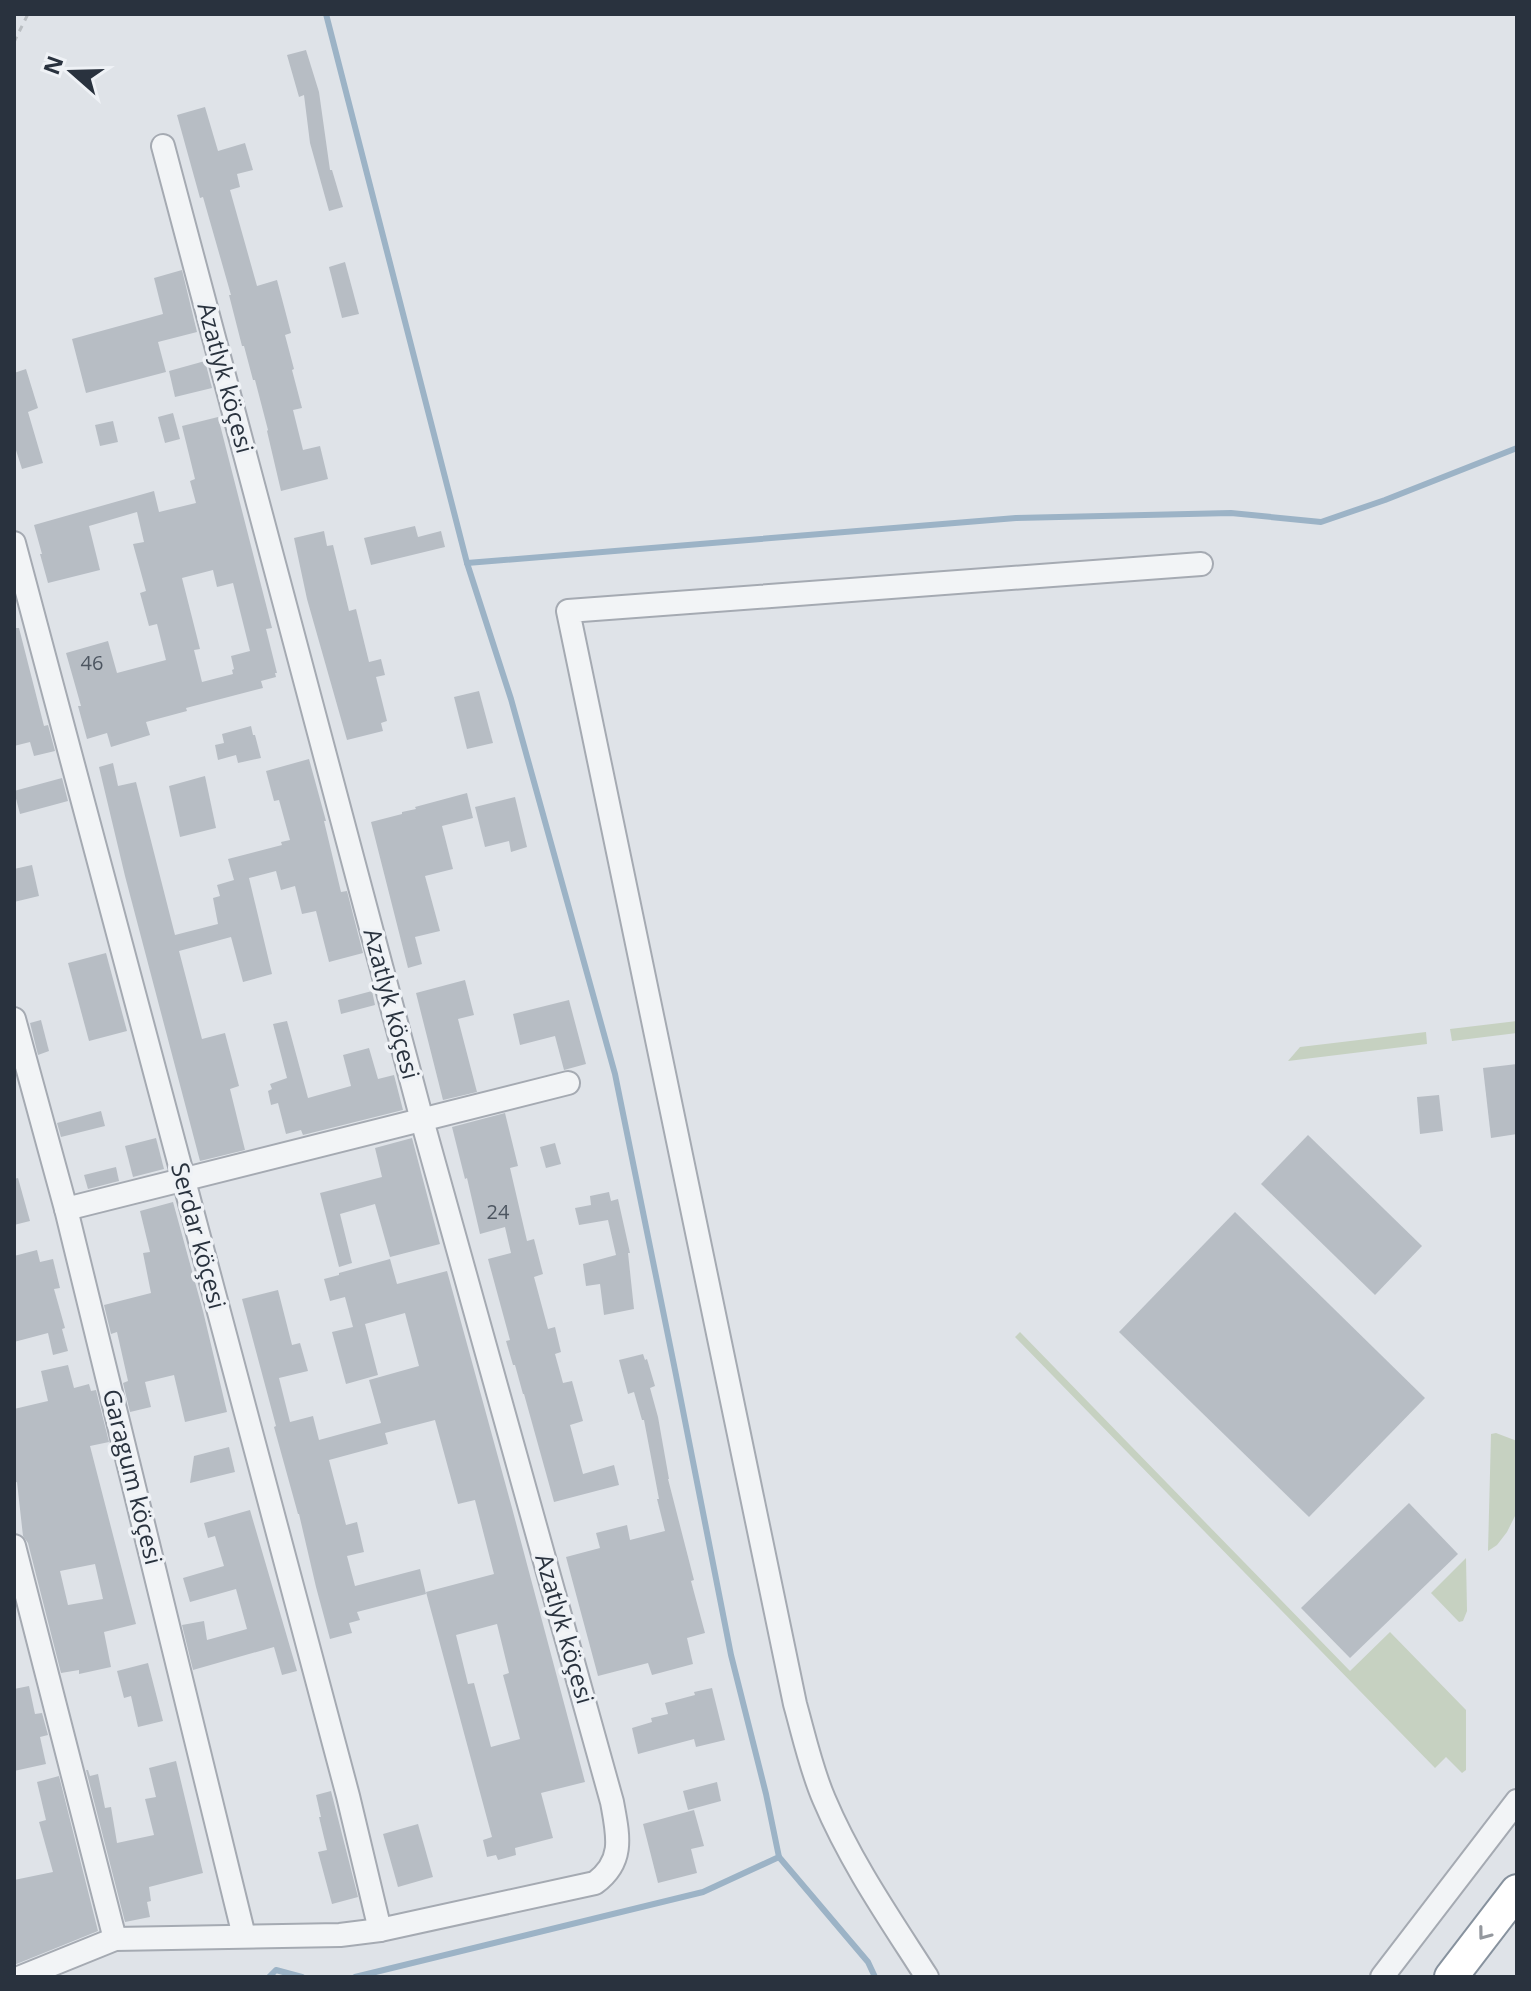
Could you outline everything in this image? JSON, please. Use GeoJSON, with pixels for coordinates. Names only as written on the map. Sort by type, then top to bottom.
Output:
{"type":"FeatureCollection","features":[{"type":"Feature","properties":{"kind":"highway"},"geometry":{"type":"LineString","coordinates":[[1451,1977],[1517,1891]]}},
{"type":"Feature","properties":{"kind":"street","name":"Azatlyk köçesi"},"geometry":{"type":"LineString","coordinates":[[163,146],[422,1120],[612,1802],[618,1833],[609,1872],[595,1883],[380,1930]]}},
{"type":"Feature","properties":{"kind":"street","name":"Serdar köçesi"},"geometry":{"type":"LineString","coordinates":[[14,543],[344,1781],[380,1930]]}},
{"type":"Feature","properties":{"kind":"street"},"geometry":{"type":"LineString","coordinates":[[927,1977],[864,1879],[822,1796],[809,1756],[792,1688],[568,611],[1201,564]]}},
{"type":"Feature","properties":{"kind":"street","name":"Garagum köçesi"},"geometry":{"type":"LineString","coordinates":[[14,1019],[66,1209],[244,1936]]}},
{"type":"Feature","properties":{"kind":"street"},"geometry":{"type":"LineString","coordinates":[[66,1209],[568,1083]]}},
{"type":"Feature","properties":{"kind":"street"},"geometry":{"type":"LineString","coordinates":[[14,1546],[115,1939]]}},
{"type":"Feature","properties":{"kind":"street"},"geometry":{"type":"LineString","coordinates":[[1382,1977],[1517,1801]]}},
{"type":"Feature","properties":{"kind":"street"},"geometry":{"type":"LineString","coordinates":[[21,1977],[115,1939],[340,1935],[380,1930]]}},
{"type":"Feature","properties":{"kind":"path"},"geometry":{"type":"LineString","coordinates":[[14,42],[28,14]]}},
{"type":"Feature","properties":{"kind":"green space"},"geometry":{"type":"Polygon","coordinates":[[[1517,1021],[1517,1033],[1452,1041],[1450,1029],[1517,1021]]]}},
{"type":"Feature","properties":{"kind":"green space"},"geometry":{"type":"Polygon","coordinates":[[[1426,1032],[1427,1044],[1288,1061],[1300,1047],[1426,1032]]]}},
{"type":"Feature","properties":{"kind":"green space"},"geometry":{"type":"Polygon","coordinates":[[[1020,1332],[1350,1671],[1390,1632],[1466,1710],[1466,1770],[1462,1773],[1446,1757],[1435,1768],[1015,1337],[1020,1332]]]}},
{"type":"Feature","properties":{"kind":"green space"},"geometry":{"type":"Polygon","coordinates":[[[1491,1434],[1517,1441],[1517,1512],[1507,1532],[1488,1551],[1491,1434]]]}},
{"type":"Feature","properties":{"kind":"green space"},"geometry":{"type":"Polygon","coordinates":[[[1466,1558],[1467,1611],[1463,1621],[1459,1622],[1431,1593],[1466,1558]]]}},
{"type":"Feature","properties":{"kind":"building"},"geometry":{"type":"Polygon","coordinates":[[[306,50],[319,92],[330,170],[343,207],[329,211],[310,143],[304,95],[299,97],[287,55],[306,50]]]}},
{"type":"Feature","properties":{"kind":"building"},"geometry":{"type":"Polygon","coordinates":[[[205,107],[218,151],[245,143],[253,170],[237,174],[240,187],[230,190],[257,286],[277,280],[291,333],[285,335],[302,408],[293,410],[303,450],[320,446],[328,479],[281,491],[255,380],[242,346],[231,295],[177,115],[205,107]]]}},
{"type":"Feature","properties":{"kind":"building"},"geometry":{"type":"Polygon","coordinates":[[[345,262],[359,314],[342,318],[329,267],[345,262]]]}},
{"type":"Feature","properties":{"kind":"building"},"geometry":{"type":"Polygon","coordinates":[[[182,270],[197,332],[158,342],[166,372],[86,393],[72,339],[163,314],[154,278],[182,270]]]}},
{"type":"Feature","properties":{"kind":"building"},"geometry":{"type":"Polygon","coordinates":[[[205,361],[212,388],[175,397],[169,371],[205,361]]]}},
{"type":"Feature","properties":{"kind":"building"},"geometry":{"type":"Polygon","coordinates":[[[26,369],[38,408],[28,412],[43,463],[22,469],[14,444],[14,373],[26,369]]]}},
{"type":"Feature","properties":{"kind":"building"},"geometry":{"type":"Polygon","coordinates":[[[173,413],[180,439],[165,443],[158,417],[173,413]]]}},
{"type":"Feature","properties":{"kind":"building"},"geometry":{"type":"Polygon","coordinates":[[[218,417],[272,628],[266,629],[277,673],[276,677],[261,681],[263,688],[146,722],[150,735],[111,747],[107,733],[87,739],[66,653],[108,641],[117,673],[166,660],[157,624],[149,626],[140,593],[146,591],[133,544],[144,542],[137,512],[89,526],[100,570],[48,583],[34,525],[154,491],[159,512],[196,503],[190,481],[195,479],[182,426],[218,417]],[[213,570],[182,578],[200,649],[194,650],[202,682],[233,674],[231,656],[250,651],[233,583],[217,587],[213,570]]]}},
{"type":"Feature","properties":{"kind":"building"},"geometry":{"type":"Polygon","coordinates":[[[113,421],[118,442],[100,446],[95,425],[113,421]]]}},
{"type":"Feature","properties":{"kind":"building"},"geometry":{"type":"Polygon","coordinates":[[[415,526],[418,537],[441,531],[445,547],[371,565],[364,538],[415,526]]]}},
{"type":"Feature","properties":{"kind":"building"},"geometry":{"type":"Polygon","coordinates":[[[324,531],[327,546],[333,545],[349,611],[356,609],[369,662],[381,659],[385,675],[376,677],[387,721],[381,723],[383,731],[347,740],[307,599],[294,538],[324,531]]]}},
{"type":"Feature","properties":{"kind":"building"},"geometry":{"type":"Polygon","coordinates":[[[14,628],[19,628],[44,726],[48,725],[55,751],[34,756],[30,742],[14,746],[14,628]]]}},
{"type":"Feature","properties":{"kind":"building"},"geometry":{"type":"Polygon","coordinates":[[[479,691],[493,743],[467,749],[454,697],[479,691]]]}},
{"type":"Feature","properties":{"kind":"building"},"geometry":{"type":"Polygon","coordinates":[[[251,726],[261,758],[238,763],[236,755],[218,760],[215,745],[224,743],[222,734],[251,726]]]}},
{"type":"Feature","properties":{"kind":"building"},"geometry":{"type":"Polygon","coordinates":[[[309,759],[341,892],[347,891],[363,953],[329,962],[316,911],[302,914],[295,886],[281,890],[276,871],[249,878],[272,974],[243,982],[231,937],[179,951],[202,1039],[225,1033],[239,1086],[230,1089],[245,1150],[200,1161],[99,767],[113,763],[118,786],[136,782],[175,935],[218,924],[213,898],[220,896],[217,885],[234,880],[228,859],[282,845],[281,842],[290,840],[279,800],[274,801],[266,771],[309,759]]]}},
{"type":"Feature","properties":{"kind":"building"},"geometry":{"type":"Polygon","coordinates":[[[205,776],[216,828],[180,837],[169,786],[205,776]]]}},
{"type":"Feature","properties":{"kind":"building"},"geometry":{"type":"Polygon","coordinates":[[[62,778],[68,801],[20,814],[14,791],[62,778]]]}},
{"type":"Feature","properties":{"kind":"building"},"geometry":{"type":"Polygon","coordinates":[[[467,793],[473,818],[442,826],[453,869],[425,876],[440,931],[415,937],[422,964],[408,968],[371,822],[467,793]]]}},
{"type":"Feature","properties":{"kind":"building"},"geometry":{"type":"Polygon","coordinates":[[[515,797],[527,847],[511,852],[509,841],[485,847],[475,807],[515,797]]]}},
{"type":"Feature","properties":{"kind":"building"},"geometry":{"type":"Polygon","coordinates":[[[32,865],[39,896],[14,902],[14,869],[32,865]]]}},
{"type":"Feature","properties":{"kind":"building"},"geometry":{"type":"Polygon","coordinates":[[[106,953],[127,1031],[89,1041],[68,963],[106,953]]]}},
{"type":"Feature","properties":{"kind":"building"},"geometry":{"type":"Polygon","coordinates":[[[465,980],[474,1015],[458,1019],[477,1092],[443,1100],[416,993],[465,980]]]}},
{"type":"Feature","properties":{"kind":"building"},"geometry":{"type":"Polygon","coordinates":[[[372,991],[375,1005],[341,1014],[338,1000],[372,991]]]}},
{"type":"Feature","properties":{"kind":"building"},"geometry":{"type":"Polygon","coordinates":[[[569,1000],[586,1064],[564,1070],[555,1036],[520,1045],[513,1014],[569,1000]]]}},
{"type":"Feature","properties":{"kind":"building"},"geometry":{"type":"Polygon","coordinates":[[[41,1020],[49,1051],[38,1055],[30,1023],[41,1020]]]}},
{"type":"Feature","properties":{"kind":"building"},"geometry":{"type":"Polygon","coordinates":[[[287,1021],[308,1098],[351,1086],[343,1055],[369,1048],[378,1079],[394,1075],[403,1110],[303,1135],[301,1130],[286,1134],[278,1103],[271,1105],[268,1091],[272,1089],[270,1084],[287,1078],[273,1024],[287,1021]]]}},
{"type":"Feature","properties":{"kind":"building"},"geometry":{"type":"Polygon","coordinates":[[[1517,1064],[1517,1134],[1491,1138],[1483,1068],[1517,1064]]]}},
{"type":"Feature","properties":{"kind":"building"},"geometry":{"type":"Polygon","coordinates":[[[1439,1095],[1443,1131],[1420,1134],[1417,1097],[1439,1095]]]}},
{"type":"Feature","properties":{"kind":"building"},"geometry":{"type":"Polygon","coordinates":[[[101,1111],[105,1126],[61,1137],[57,1123],[101,1111]]]}},
{"type":"Feature","properties":{"kind":"building"},"geometry":{"type":"Polygon","coordinates":[[[505,1113],[518,1166],[510,1168],[527,1241],[534,1239],[543,1274],[534,1277],[548,1329],[555,1327],[561,1352],[555,1354],[563,1383],[572,1381],[583,1421],[570,1425],[583,1474],[614,1465],[619,1485],[554,1502],[506,1341],[510,1340],[488,1259],[511,1253],[505,1227],[480,1234],[452,1127],[505,1113]]]}},
{"type":"Feature","properties":{"kind":"building"},"geometry":{"type":"Polygon","coordinates":[[[1308,1135],[1422,1246],[1375,1295],[1261,1184],[1308,1135]]]}},
{"type":"Feature","properties":{"kind":"building"},"geometry":{"type":"Polygon","coordinates":[[[156,1138],[164,1169],[133,1177],[125,1146],[156,1138]]]}},
{"type":"Feature","properties":{"kind":"building"},"geometry":{"type":"Polygon","coordinates":[[[412,1138],[440,1244],[390,1257],[375,1204],[340,1214],[352,1263],[339,1267],[320,1193],[382,1177],[375,1148],[412,1138]]]}},
{"type":"Feature","properties":{"kind":"building"},"geometry":{"type":"Polygon","coordinates":[[[555,1143],[561,1164],[546,1168],[540,1147],[555,1143]]]}},
{"type":"Feature","properties":{"kind":"building"},"geometry":{"type":"Polygon","coordinates":[[[116,1167],[119,1181],[88,1189],[84,1175],[116,1167]]]}},
{"type":"Feature","properties":{"kind":"building"},"geometry":{"type":"Polygon","coordinates":[[[18,1178],[30,1221],[14,1225],[14,1179],[18,1178]]]}},
{"type":"Feature","properties":{"kind":"building"},"geometry":{"type":"Polygon","coordinates":[[[609,1192],[611,1201],[618,1199],[630,1253],[634,1309],[604,1315],[600,1284],[586,1286],[583,1264],[616,1255],[608,1220],[579,1225],[575,1208],[591,1205],[590,1196],[609,1192]]]}},
{"type":"Feature","properties":{"kind":"building"},"geometry":{"type":"Polygon","coordinates":[[[173,1202],[227,1412],[185,1422],[174,1375],[145,1382],[151,1407],[130,1412],[123,1383],[128,1381],[117,1332],[111,1334],[104,1305],[151,1293],[143,1253],[150,1252],[140,1211],[173,1202]]]}},
{"type":"Feature","properties":{"kind":"building"},"geometry":{"type":"Polygon","coordinates":[[[1235,1212],[1425,1398],[1309,1517],[1119,1332],[1235,1212]]]}},
{"type":"Feature","properties":{"kind":"building"},"geometry":{"type":"Polygon","coordinates":[[[37,1250],[40,1262],[53,1259],[60,1288],[54,1289],[68,1351],[53,1355],[48,1333],[14,1342],[14,1256],[37,1250]]]}},
{"type":"Feature","properties":{"kind":"building"},"geometry":{"type":"Polygon","coordinates":[[[390,1259],[397,1284],[447,1271],[585,1782],[541,1793],[553,1838],[515,1848],[516,1855],[498,1860],[496,1855],[487,1857],[483,1840],[492,1837],[426,1592],[494,1574],[475,1500],[458,1504],[435,1420],[385,1433],[388,1444],[329,1460],[346,1525],[357,1522],[364,1552],[347,1556],[355,1586],[420,1569],[426,1594],[357,1612],[360,1620],[349,1623],[352,1633],[330,1639],[242,1299],[278,1290],[292,1345],[300,1343],[308,1371],[279,1378],[290,1422],[313,1416],[319,1440],[381,1423],[369,1380],[419,1366],[405,1313],[365,1324],[378,1375],[346,1384],[332,1332],[353,1327],[345,1297],[330,1301],[324,1279],[390,1259]],[[497,1624],[456,1635],[468,1684],[474,1683],[491,1747],[520,1739],[503,1675],[509,1673],[497,1624]]]}},
{"type":"Feature","properties":{"kind":"building"},"geometry":{"type":"Polygon","coordinates":[[[643,1354],[655,1386],[650,1388],[668,1479],[705,1633],[687,1638],[693,1664],[652,1675],[648,1663],[598,1676],[566,1557],[600,1548],[596,1533],[627,1525],[630,1540],[665,1531],[644,1420],[634,1392],[628,1394],[619,1360],[643,1354]]]}},
{"type":"Feature","properties":{"kind":"building"},"geometry":{"type":"Polygon","coordinates":[[[68,1365],[74,1388],[89,1384],[91,1391],[96,1390],[109,1442],[90,1446],[136,1624],[104,1632],[111,1667],[79,1674],[79,1670],[61,1673],[28,1543],[23,1536],[17,1482],[14,1483],[14,1409],[48,1401],[41,1371],[68,1365]],[[95,1564],[60,1571],[68,1605],[103,1599],[95,1564]]]}},
{"type":"Feature","properties":{"kind":"building"},"geometry":{"type":"Polygon","coordinates":[[[229,1447],[235,1472],[190,1483],[194,1456],[229,1447]]]}},
{"type":"Feature","properties":{"kind":"building"},"geometry":{"type":"Polygon","coordinates":[[[1409,1503],[1458,1554],[1350,1658],[1301,1608],[1409,1503]]]}},
{"type":"Feature","properties":{"kind":"building"},"geometry":{"type":"Polygon","coordinates":[[[250,1510],[297,1671],[282,1675],[274,1647],[193,1670],[182,1625],[204,1621],[207,1640],[247,1629],[236,1589],[190,1602],[183,1578],[224,1566],[215,1536],[208,1538],[204,1523],[250,1510]]]}},
{"type":"Feature","properties":{"kind":"building"},"geometry":{"type":"Polygon","coordinates":[[[148,1663],[163,1721],[138,1727],[131,1696],[124,1698],[117,1671],[148,1663]]]}},
{"type":"Feature","properties":{"kind":"building"},"geometry":{"type":"Polygon","coordinates":[[[29,1686],[35,1714],[42,1713],[48,1735],[40,1737],[46,1764],[14,1771],[14,1689],[29,1686]]]}},
{"type":"Feature","properties":{"kind":"building"},"geometry":{"type":"Polygon","coordinates":[[[712,1688],[725,1740],[696,1747],[694,1739],[638,1754],[632,1728],[652,1722],[651,1718],[668,1714],[665,1703],[712,1688]]]}},
{"type":"Feature","properties":{"kind":"building"},"geometry":{"type":"Polygon","coordinates":[[[176,1761],[203,1873],[149,1887],[151,1901],[147,1902],[150,1917],[125,1922],[86,1770],[90,1776],[98,1774],[105,1808],[111,1807],[117,1843],[154,1835],[145,1799],[156,1797],[149,1768],[176,1761]]]}},
{"type":"Feature","properties":{"kind":"building"},"geometry":{"type":"Polygon","coordinates":[[[59,1776],[98,1931],[14,1965],[14,1880],[53,1872],[39,1822],[46,1820],[37,1782],[59,1776]]]}},
{"type":"Feature","properties":{"kind":"building"},"geometry":{"type":"Polygon","coordinates":[[[717,1782],[721,1801],[688,1810],[683,1791],[717,1782]]]}},
{"type":"Feature","properties":{"kind":"building"},"geometry":{"type":"Polygon","coordinates":[[[331,1791],[358,1897],[332,1904],[318,1852],[327,1850],[316,1795],[331,1791]]]}},
{"type":"Feature","properties":{"kind":"building"},"geometry":{"type":"Polygon","coordinates":[[[694,1810],[704,1846],[691,1849],[697,1873],[658,1883],[643,1824],[694,1810]]]}},
{"type":"Feature","properties":{"kind":"building"},"geometry":{"type":"Polygon","coordinates":[[[418,1824],[433,1877],[398,1887],[383,1834],[418,1824]]]}},
{"type":"Feature","properties":{"kind":"waterway"},"geometry":{"type":"LineString","coordinates":[[326,14],[467,563],[511,699],[615,1074],[731,1655],[779,1857],[703,1892],[355,1977]]}},
{"type":"Feature","properties":{"kind":"waterway"},"geometry":{"type":"LineString","coordinates":[[467,563],[1016,518],[1231,513],[1321,522],[1517,448]]}},
{"type":"Feature","properties":{"kind":"waterway"},"geometry":{"type":"LineString","coordinates":[[779,1857],[868,1962],[875,1977]]}},
{"type":"Feature","properties":{"kind":"waterway"},"geometry":{"type":"LineString","coordinates":[[269,1977],[276,1970],[302,1977]]}}]}
